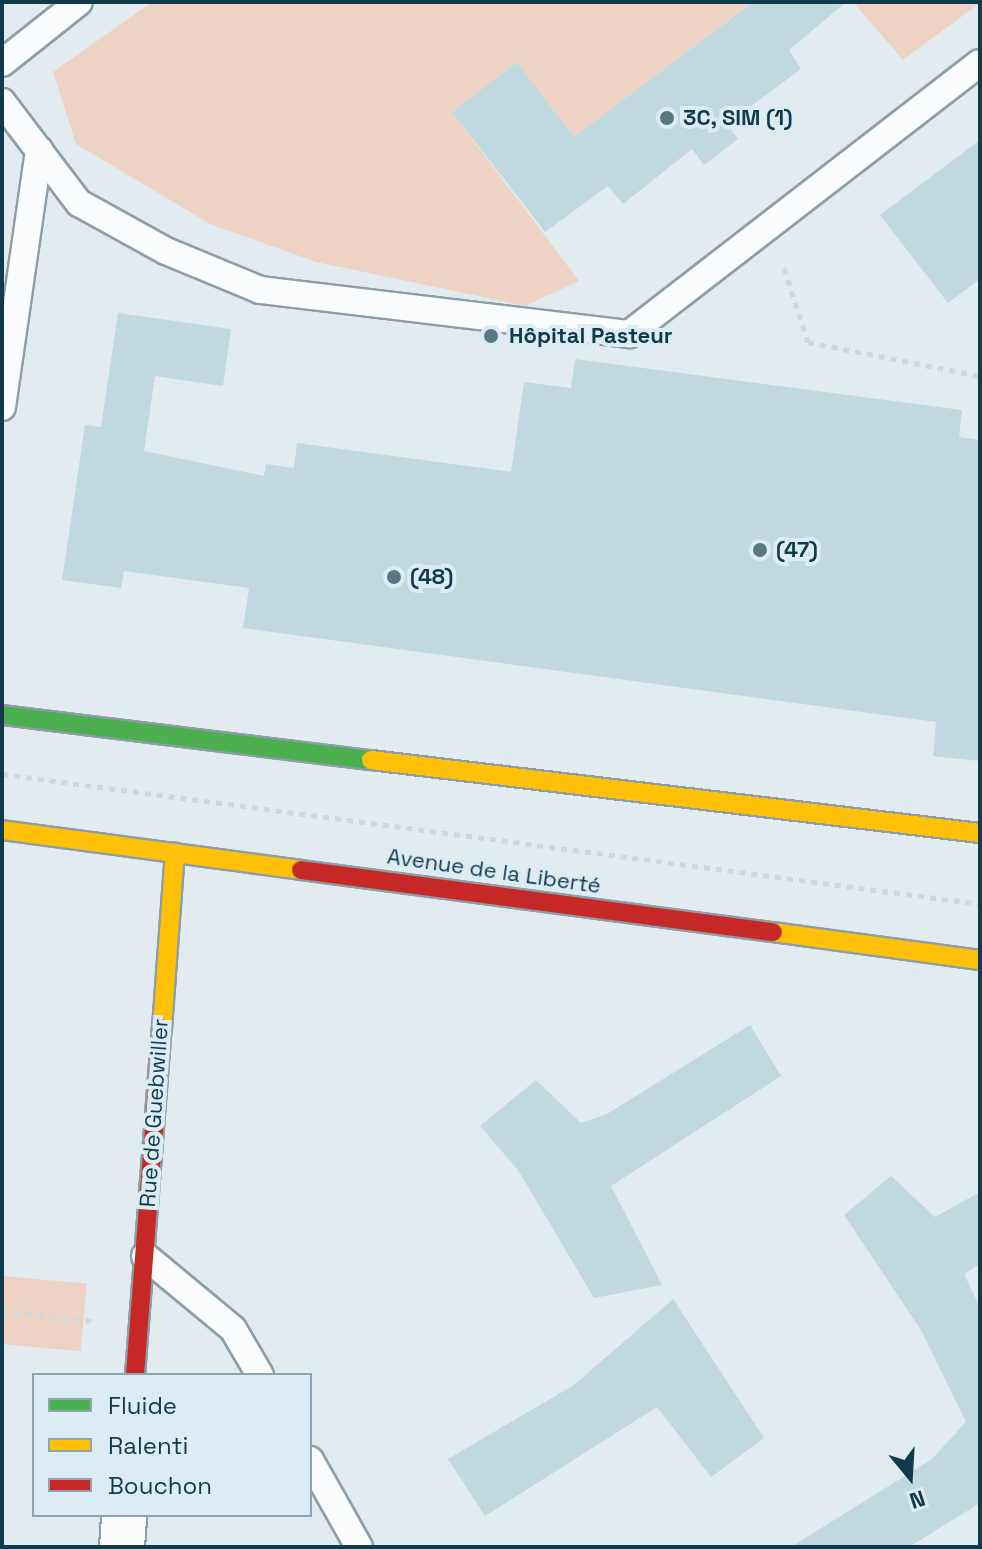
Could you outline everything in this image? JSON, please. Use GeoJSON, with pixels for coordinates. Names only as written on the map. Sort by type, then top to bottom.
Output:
{"type":"FeatureCollection","features":[{"type":"Feature","properties":{"kind":"main road"},"geometry":{"type":"LineString","coordinates":[[2,715],[980,833]]}},
{"type":"Feature","properties":{"kind":"main road","name":"Avenue de la Liberté"},"geometry":{"type":"LineString","coordinates":[[2,830],[980,960]]}},
{"type":"Feature","properties":{"kind":"main road","name":"Rue de Guebwiller"},"geometry":{"type":"LineString","coordinates":[[135,1373],[175,852]]}},
{"type":"Feature","properties":{"kind":"street"},"geometry":{"type":"LineString","coordinates":[[122,1547],[124,1517]]}},
{"type":"Feature","properties":{"kind":"lane"},"geometry":{"type":"LineString","coordinates":[[2,63],[79,2]]}},
{"type":"Feature","properties":{"kind":"lane"},"geometry":{"type":"LineString","coordinates":[[2,102],[79,203],[166,251],[260,290],[629,334],[980,63]]}},
{"type":"Feature","properties":{"kind":"lane"},"geometry":{"type":"LineString","coordinates":[[2,407],[39,150]]}},
{"type":"Feature","properties":{"kind":"lane"},"geometry":{"type":"LineString","coordinates":[[145,1256],[233,1329],[259,1373]]}},
{"type":"Feature","properties":{"kind":"lane"},"geometry":{"type":"LineString","coordinates":[[312,1464],[359,1547]]}},
{"type":"Feature","properties":{"kind":"path"},"geometry":{"type":"LineString","coordinates":[[784,268],[808,342],[980,376]]}},
{"type":"Feature","properties":{"kind":"path","name":"Avenue de la Liberté"},"geometry":{"type":"LineString","coordinates":[[2,774],[980,904]]}},
{"type":"Feature","properties":{"kind":"path"},"geometry":{"type":"LineString","coordinates":[[2,1311],[139,1326]]}},
{"type":"Feature","properties":{"kind":"shaded area"},"geometry":{"type":"Polygon","coordinates":[[[152,2],[751,3],[574,137],[517,62],[452,112],[579,281],[525,306],[316,262],[210,224],[76,144],[53,72],[152,2]]]}},
{"type":"Feature","properties":{"kind":"shaded area"},"geometry":{"type":"Polygon","coordinates":[[[853,2],[980,2],[980,3],[903,60],[853,2]]]}},
{"type":"Feature","properties":{"kind":"shaded area"},"geometry":{"type":"Polygon","coordinates":[[[2,1276],[87,1283],[81,1351],[2,1344],[2,1276]]]}},
{"type":"Feature","properties":{"kind":"building","name":"3C, SIM (1)"},"geometry":{"type":"Polygon","coordinates":[[[753,2],[846,2],[789,50],[801,69],[727,124],[738,139],[704,165],[692,149],[623,204],[608,186],[545,232],[452,112],[517,62],[574,137],[753,2]]]}},
{"type":"Feature","properties":{"kind":"building"},"geometry":{"type":"Polygon","coordinates":[[[980,140],[980,279],[948,303],[880,215],[980,140]]]}},
{"type":"Feature","properties":{"kind":"building","name":"(47)"},"geometry":{"type":"Polygon","coordinates":[[[118,313],[231,329],[223,386],[155,376],[144,451],[264,476],[266,464],[294,468],[297,443],[511,472],[524,382],[571,388],[575,359],[962,410],[959,437],[980,440],[980,761],[933,756],[936,722],[243,628],[249,588],[124,571],[121,588],[62,580],[85,425],[101,427],[118,313]]]}},
{"type":"Feature","properties":{"kind":"building"},"geometry":{"type":"Polygon","coordinates":[[[750,1025],[781,1076],[611,1186],[662,1285],[594,1298],[518,1170],[480,1126],[536,1080],[581,1123],[607,1114],[750,1025]]]}},
{"type":"Feature","properties":{"kind":"building"},"geometry":{"type":"Polygon","coordinates":[[[891,1176],[935,1217],[980,1192],[980,1264],[964,1274],[980,1308],[980,1503],[909,1547],[791,1547],[932,1459],[966,1422],[921,1330],[844,1215],[891,1176]]]}},
{"type":"Feature","properties":{"kind":"building"},"geometry":{"type":"Polygon","coordinates":[[[673,1299],[764,1438],[711,1477],[657,1407],[485,1516],[448,1459],[574,1385],[673,1299]]]}},
{"type":"Feature","properties":{"kind":"traffic: fast"},"geometry":{"type":"LineString","coordinates":[[2,715],[371,760]]}},
{"type":"Feature","properties":{"kind":"traffic: slow"},"geometry":{"type":"LineString","coordinates":[[371,760],[980,833]]}},
{"type":"Feature","properties":{"kind":"traffic: slow"},"geometry":{"type":"LineString","coordinates":[[2,830],[301,870]]}},
{"type":"Feature","properties":{"kind":"traffic: slow"},"geometry":{"type":"LineString","coordinates":[[162,1028],[175,852]]}},
{"type":"Feature","properties":{"kind":"traffic: slow"},"geometry":{"type":"LineString","coordinates":[[773,932],[980,960]]}},
{"type":"Feature","properties":{"kind":"traffic: jam"},"geometry":{"type":"LineString","coordinates":[[301,870],[773,932]]}},
{"type":"Feature","properties":{"kind":"traffic: jam"},"geometry":{"type":"LineString","coordinates":[[135,1373],[162,1028]]}},
{"type":"Feature","properties":{"kind":"place","name":"3C, SIM (1)"},"geometry":{"type":"Point","coordinates":[667,118]}},
{"type":"Feature","properties":{"kind":"place","name":"Hôpital Pasteur"},"geometry":{"type":"Point","coordinates":[491,336]}},
{"type":"Feature","properties":{"kind":"place","name":"(47)"},"geometry":{"type":"Point","coordinates":[760,550]}},
{"type":"Feature","properties":{"kind":"place","name":"(48)"},"geometry":{"type":"Point","coordinates":[394,577]}}]}
